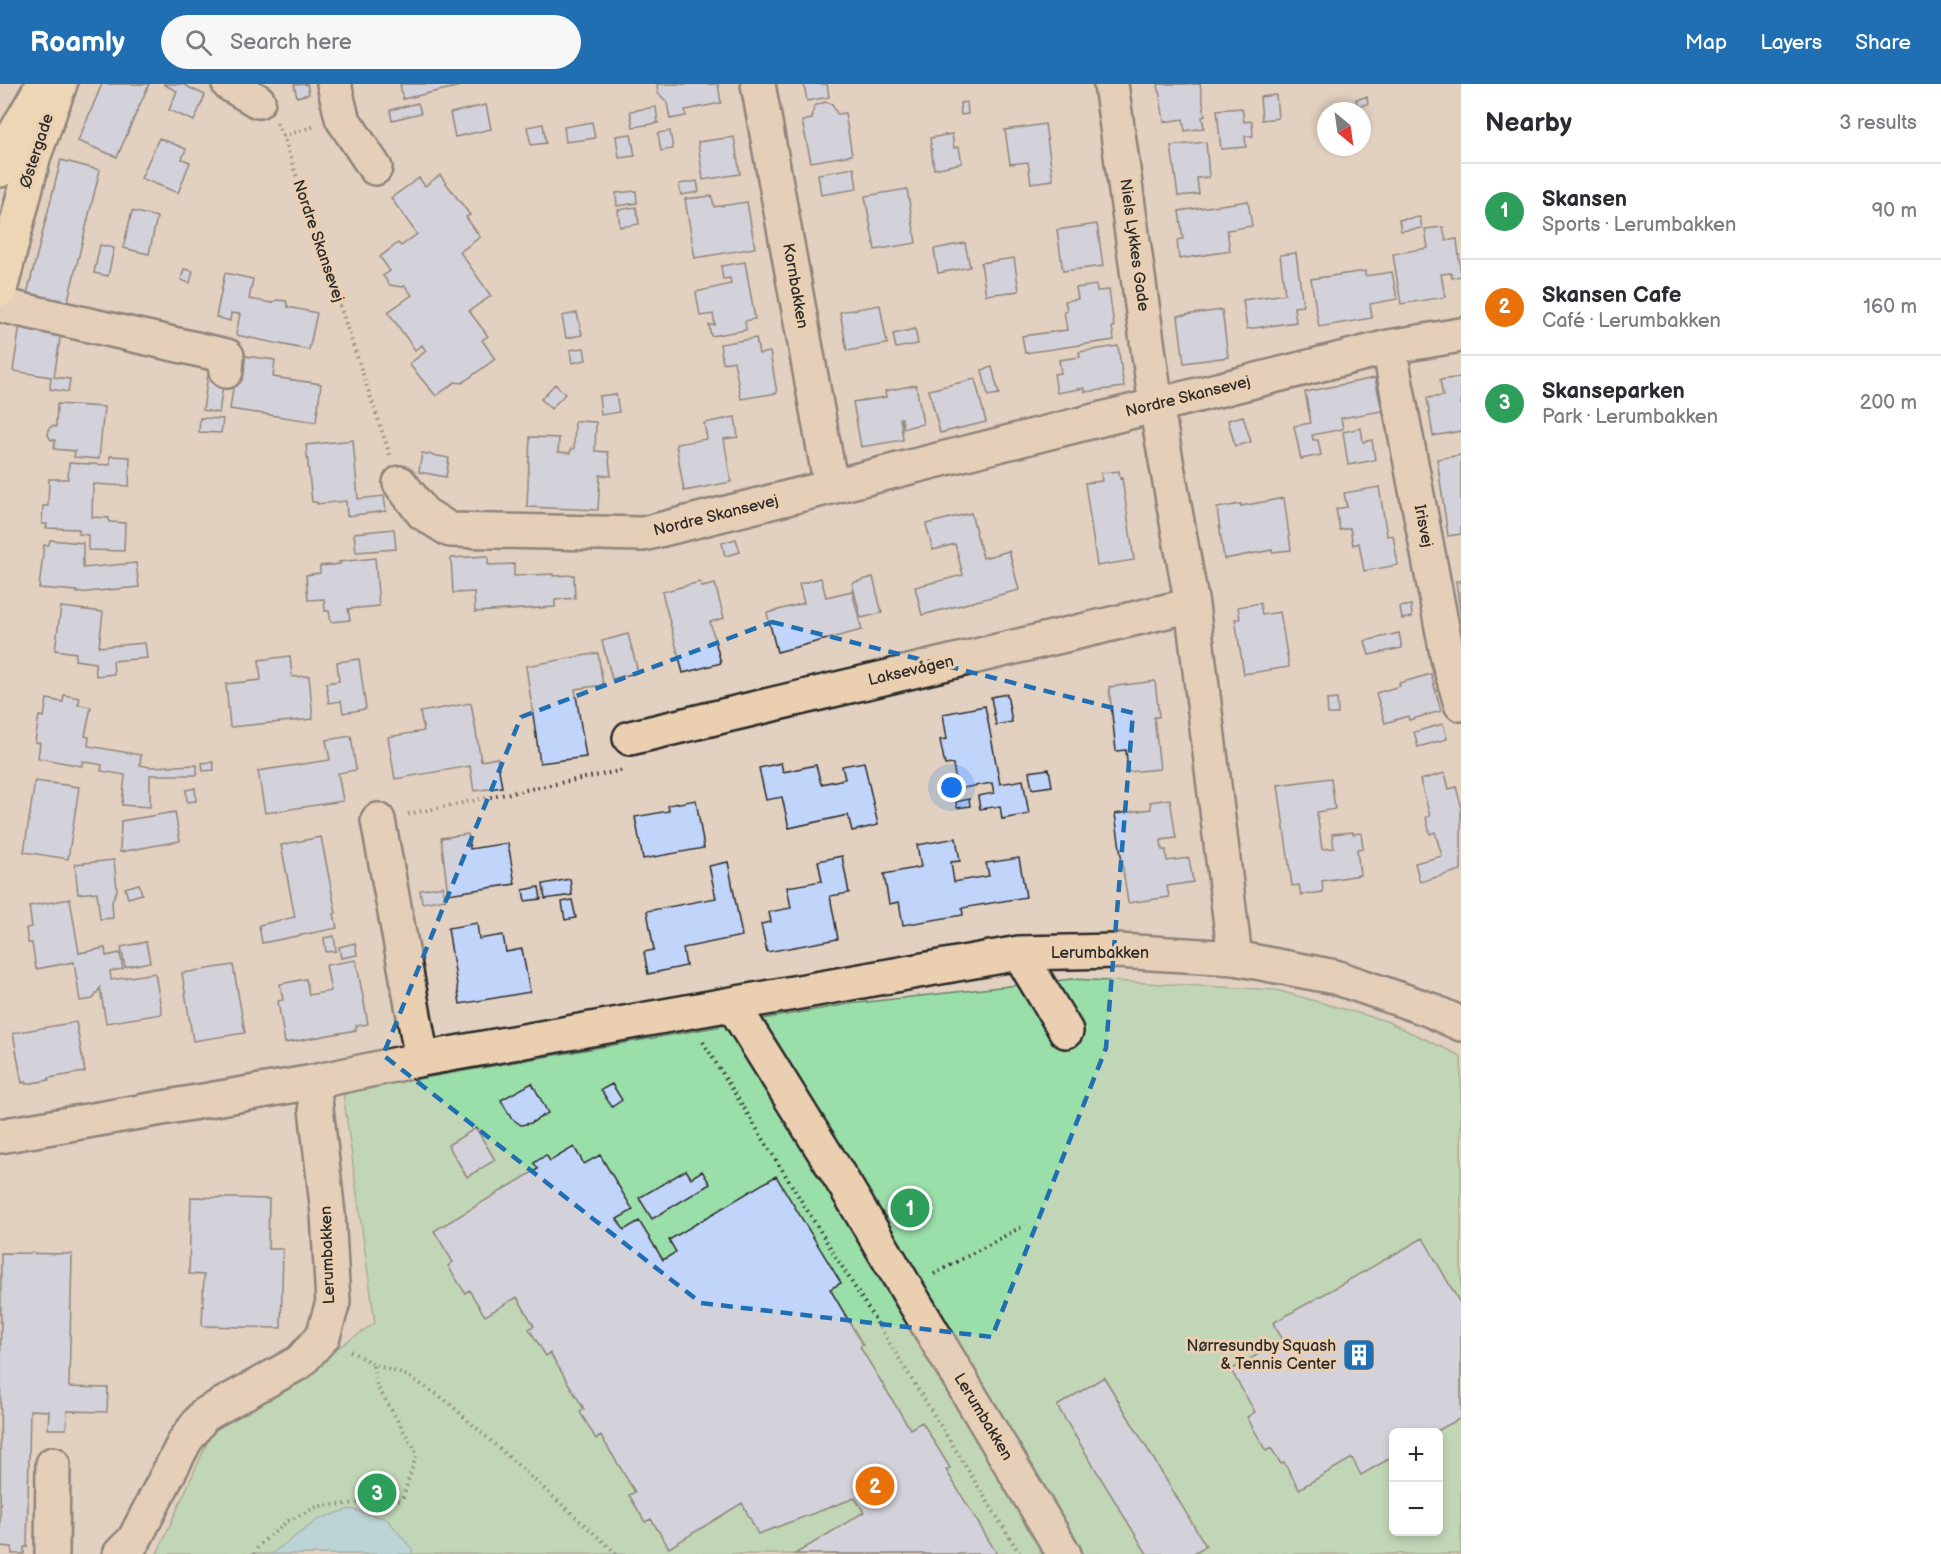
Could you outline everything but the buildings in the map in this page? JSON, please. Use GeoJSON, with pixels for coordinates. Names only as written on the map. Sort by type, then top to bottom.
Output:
{"type":"FeatureCollection","features":[{"type":"Feature","properties":{"kind":"main road","name":"Østergade"},"geometry":{"type":"LineString","coordinates":[[0,170],[8,146],[43,84]]}},
{"type":"Feature","properties":{"kind":"main road","name":"Østergade"},"geometry":{"type":"LineString","coordinates":[[0,285],[34,155],[60,84]]}},
{"type":"Feature","properties":{"kind":"street"},"geometry":{"type":"LineString","coordinates":[[229,84],[258,101]]}},
{"type":"Feature","properties":{"kind":"street"},"geometry":{"type":"LineString","coordinates":[[334,84],[342,118],[375,168]]}},
{"type":"Feature","properties":{"kind":"street","name":"Kornbakken"},"geometry":{"type":"LineString","coordinates":[[758,84],[831,487]]}},
{"type":"Feature","properties":{"kind":"street","name":"Niels Lykkes Gade"},"geometry":{"type":"LineString","coordinates":[[1111,84],[1156,405]]}},
{"type":"Feature","properties":{"kind":"street"},"geometry":{"type":"LineString","coordinates":[[0,285],[226,356],[226,371]]}},
{"type":"Feature","properties":{"kind":"street","name":"Nordre Skansevej"},"geometry":{"type":"LineString","coordinates":[[400,483],[423,513],[450,530],[643,534],[1389,347],[1461,334]]}},
{"type":"Feature","properties":{"kind":"street","name":"Irisvej"},"geometry":{"type":"LineString","coordinates":[[1389,347],[1448,659],[1461,704]]}},
{"type":"Feature","properties":{"kind":"street"},"geometry":{"type":"LineString","coordinates":[[1156,405],[1192,605],[1235,958]]}},
{"type":"Feature","properties":{"kind":"street","name":"Laksevågen"},"geometry":{"type":"LineString","coordinates":[[630,738],[1192,605]]}},
{"type":"Feature","properties":{"kind":"street"},"geometry":{"type":"LineString","coordinates":[[378,820],[422,1059]]}},
{"type":"Feature","properties":{"kind":"street","name":"Lerumbakken"},"geometry":{"type":"LineString","coordinates":[[0,1136],[313,1082],[422,1059],[1019,953],[1119,951],[1235,958],[1335,977],[1428,1009],[1461,1024]]}},
{"type":"Feature","properties":{"kind":"street"},"geometry":{"type":"LineString","coordinates":[[1019,953],[1066,1031]]}},
{"type":"Feature","properties":{"kind":"street","name":"Lerumbakken"},"geometry":{"type":"LineString","coordinates":[[733,1005],[840,1178],[1064,1554]]}},
{"type":"Feature","properties":{"kind":"street","name":"Lerumbakken"},"geometry":{"type":"LineString","coordinates":[[120,1554],[134,1540],[184,1441],[204,1415],[300,1362],[323,1336],[333,1302],[328,1214],[313,1082]]}},
{"type":"Feature","properties":{"kind":"street"},"geometry":{"type":"LineString","coordinates":[[52,1554],[53,1464]]}},
{"type":"Feature","properties":{"kind":"path","name":"Nordre Skansevej"},"geometry":{"type":"LineString","coordinates":[[342,118],[283,136],[400,483]]}},
{"type":"Feature","properties":{"kind":"path"},"geometry":{"type":"LineString","coordinates":[[378,820],[625,770],[630,738]]}},
{"type":"Feature","properties":{"kind":"path"},"geometry":{"type":"LineString","coordinates":[[686,1013],[1020,1554]]}},
{"type":"Feature","properties":{"kind":"path"},"geometry":{"type":"LineString","coordinates":[[951,1265],[1025,1224]]}},
{"type":"Feature","properties":{"kind":"path"},"geometry":{"type":"LineString","coordinates":[[323,1336],[373,1364],[408,1376],[444,1399],[617,1554]]}},
{"type":"Feature","properties":{"kind":"path"},"geometry":{"type":"LineString","coordinates":[[254,1554],[259,1545],[288,1521],[319,1506],[402,1500],[417,1453],[376,1386],[373,1364]]}},
{"type":"Feature","properties":{"kind":"highlighted area"},"geometry":{"type":"Polygon","coordinates":[[[772,622],[1133,713],[1106,1048],[992,1337],[701,1303],[383,1055],[521,717],[772,622]]]}},
{"type":"Feature","properties":{"kind":"green space"},"geometry":{"type":"Polygon","coordinates":[[[1072,979],[1276,990],[1386,1021],[1461,1056],[1461,1554],[157,1554],[212,1432],[375,1323],[343,1092],[849,1004],[1072,979]]]}},
{"type":"Feature","properties":{"kind":"water"},"geometry":{"type":"Polygon","coordinates":[[[350,1509],[387,1519],[412,1549],[412,1554],[271,1554],[319,1519],[350,1509]]]}},
{"type":"Feature","properties":{"kind":"place","name":"Skansen"},"geometry":{"type":"Point","coordinates":[910,1208]}},
{"type":"Feature","properties":{"kind":"place","name":"Nørresundby Squash & Tennis Center"},"geometry":{"type":"Point","coordinates":[1359,1355]}},
{"type":"Feature","properties":{"kind":"place","name":"Skansen Cafe"},"geometry":{"type":"Point","coordinates":[875,1486]}},
{"type":"Feature","properties":{"kind":"place","name":"Skanseparken"},"geometry":{"type":"Point","coordinates":[377,1493]}}]}
